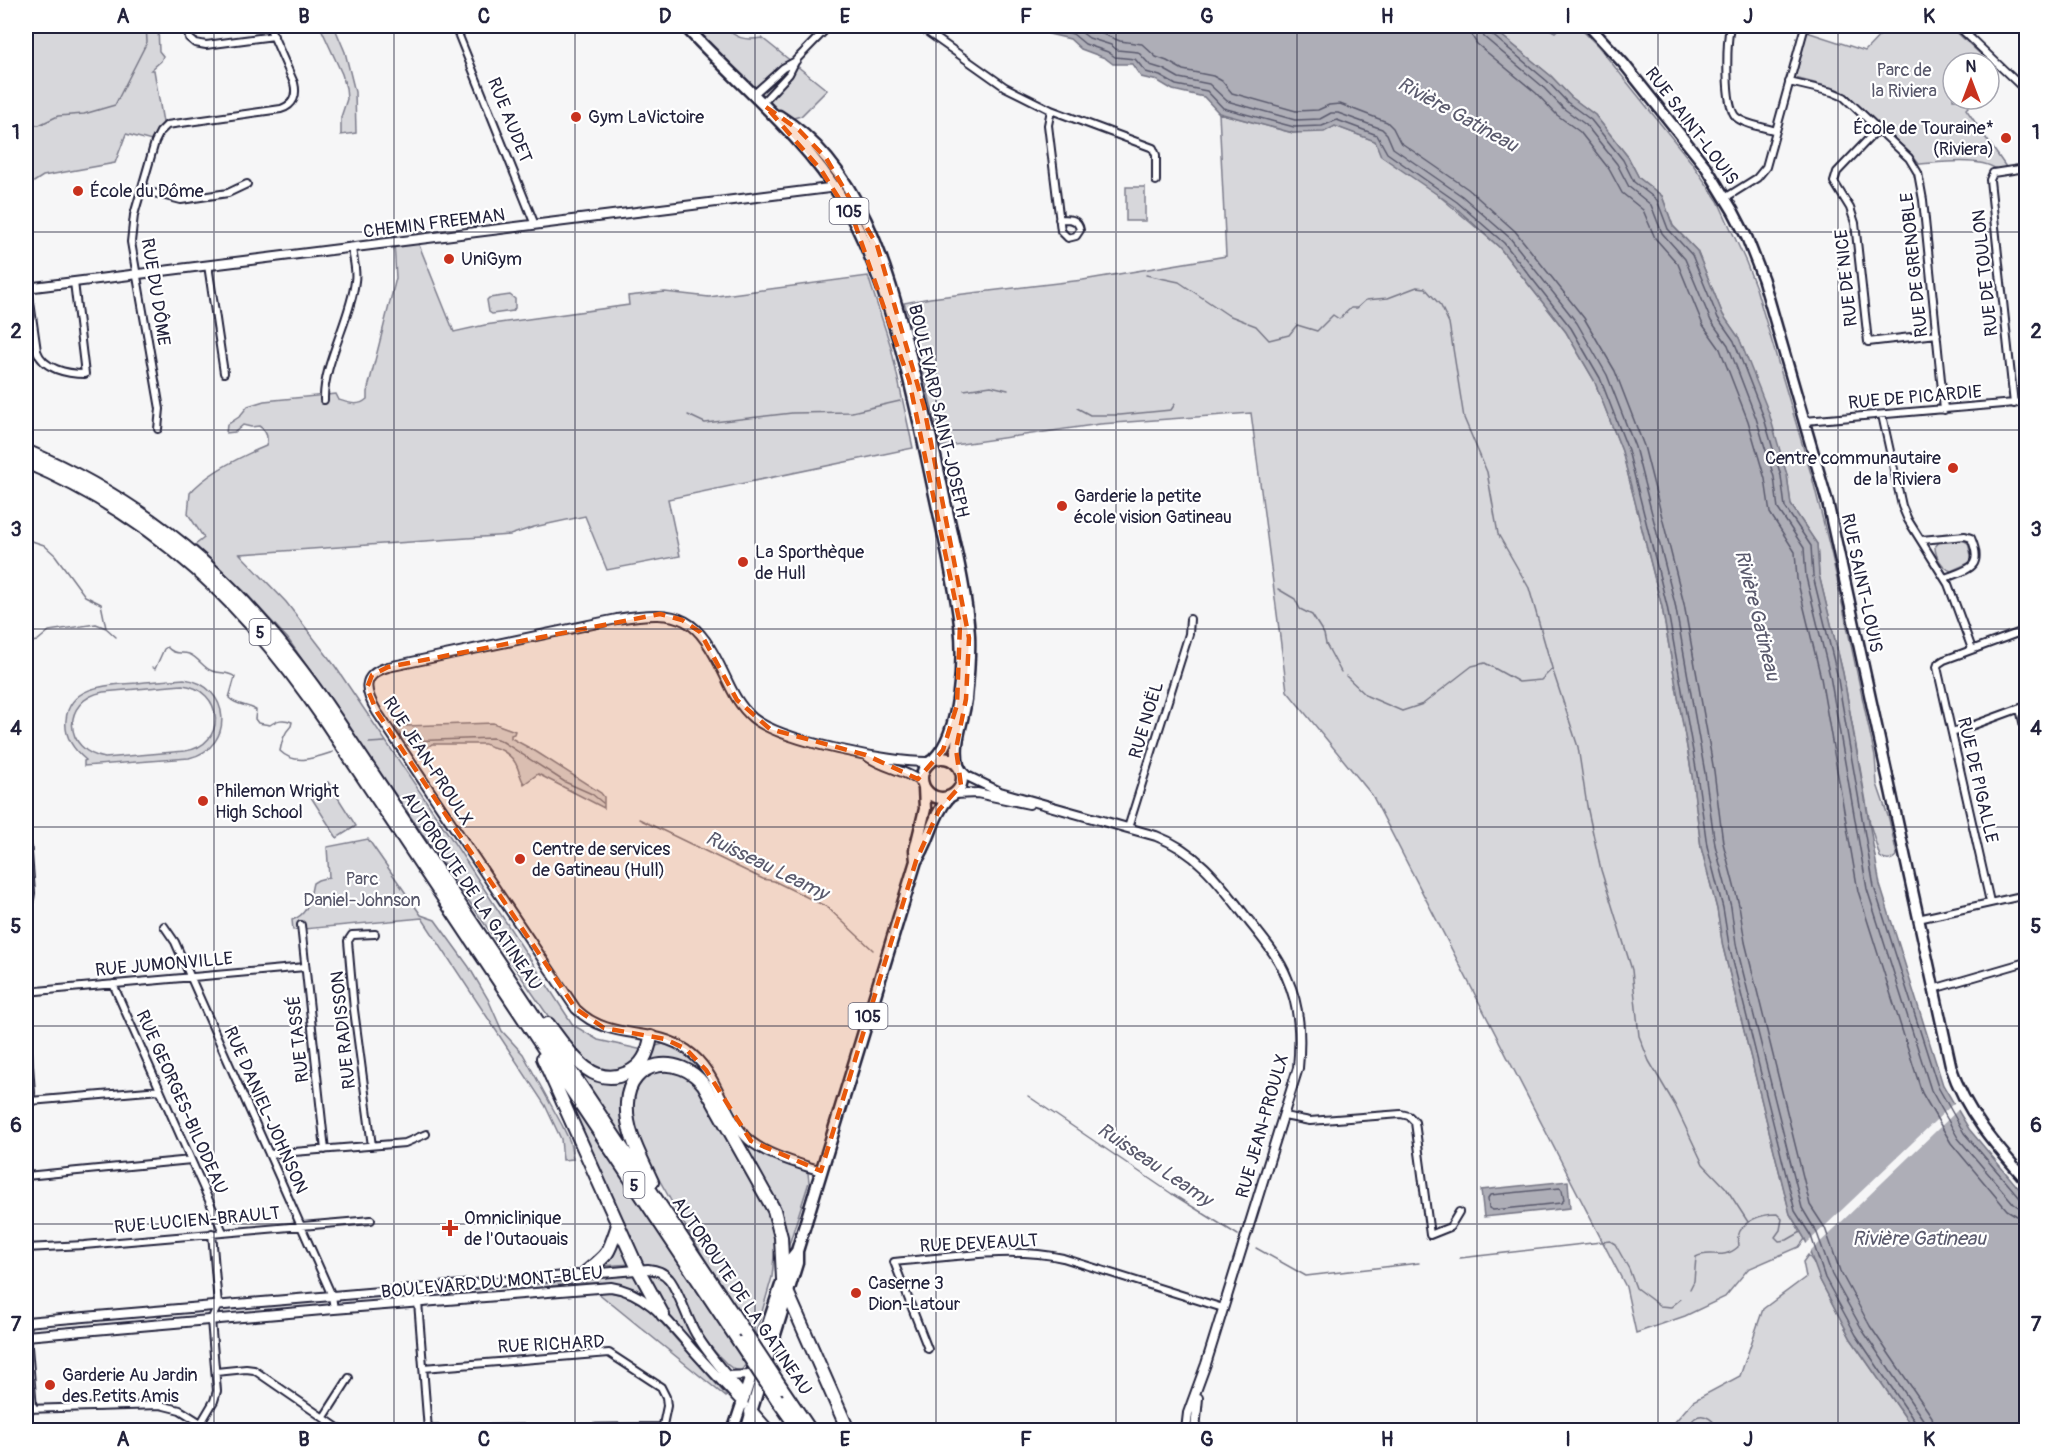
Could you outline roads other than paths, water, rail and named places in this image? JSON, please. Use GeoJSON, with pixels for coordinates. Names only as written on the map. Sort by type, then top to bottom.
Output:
{"type":"FeatureCollection","features":[{"type":"Feature","properties":{"kind":"highway","name":"AUTOROUTE DE LA GATINEAU"},"geometry":{"type":"LineString","coordinates":[[26,451],[101,489],[156,524],[208,566],[261,619],[315,689],[506,974],[667,1216],[742,1337]]}},
{"type":"Feature","properties":{"kind":"highway","name":"AUTOROUTE DE LA GATINEAU"},"geometry":{"type":"LineString","coordinates":[[26,462],[95,496],[150,531],[208,579],[255,626],[282,658],[742,1337],[779,1393],[799,1431]]}},
{"type":"Feature","properties":{"kind":"highway"},"geometry":{"type":"LineString","coordinates":[[506,974],[578,1061],[594,1074],[611,1077],[632,1071],[645,1057],[651,1037]]}},
{"type":"Feature","properties":{"kind":"highway"},"geometry":{"type":"LineString","coordinates":[[530,1027],[569,1119],[638,1269],[663,1315]]}},
{"type":"Feature","properties":{"kind":"highway"},"geometry":{"type":"LineString","coordinates":[[667,1216],[633,1138],[627,1108],[628,1093],[636,1080],[647,1070],[665,1064],[686,1068],[702,1082],[768,1198],[780,1233],[783,1279]]}},
{"type":"Feature","properties":{"kind":"highway"},"geometry":{"type":"LineString","coordinates":[[585,1274],[608,1254],[618,1225]]}},
{"type":"Feature","properties":{"kind":"highway"},"geometry":{"type":"LineString","coordinates":[[788,1294],[848,1431]]}},
{"type":"Feature","properties":{"kind":"highway","name":"AUTOROUTE DE LA GATINEAU"},"geometry":{"type":"LineString","coordinates":[[779,1393],[810,1431]]}},
{"type":"Feature","properties":{"kind":"highway"},"geometry":{"type":"LineString","coordinates":[[752,1412],[767,1431]]}},
{"type":"Feature","properties":{"kind":"main road","name":"BOULEVARD SAINT-JOSEPH"},"geometry":{"type":"LineString","coordinates":[[685,26],[753,95],[806,136],[826,158],[846,187],[871,231],[897,304],[924,407],[964,598],[969,652],[966,699],[956,749],[959,768]]}},
{"type":"Feature","properties":{"kind":"main road","name":"RUE SAINT-LOUIS"},"geometry":{"type":"LineString","coordinates":[[1589,26],[1624,64],[1696,154],[1725,198],[1747,238],[1760,270],[1828,504],[1949,1058],[1961,1092],[1988,1136],[2026,1180]]}},
{"type":"Feature","properties":{"kind":"main road","name":"BOULEVARD SAINT-JOSEPH"},"geometry":{"type":"LineString","coordinates":[[764,105],[817,165],[833,187],[861,236],[901,352],[926,454],[960,624],[957,705],[943,750],[932,761]]}},
{"type":"Feature","properties":{"kind":"main road"},"geometry":{"type":"LineString","coordinates":[[932,761],[947,758],[959,768]]}},
{"type":"Feature","properties":{"kind":"main road","name":"105"},"geometry":{"type":"LineString","coordinates":[[916,861],[915,850],[925,809],[924,769],[932,761]]}},
{"type":"Feature","properties":{"kind":"main road","name":"105"},"geometry":{"type":"LineString","coordinates":[[752,1412],[797,1263],[797,1251],[916,861],[923,852],[935,816],[961,786],[959,768]]}},
{"type":"Feature","properties":{"kind":"main road"},"geometry":{"type":"LineString","coordinates":[[923,785],[933,796],[944,798],[952,795]]}},
{"type":"Feature","properties":{"kind":"main road","name":"105"},"geometry":{"type":"LineString","coordinates":[[744,1399],[789,1260],[797,1251]]}},
{"type":"Feature","properties":{"kind":"main road"},"geometry":{"type":"LineString","coordinates":[[733,1431],[744,1399]]}},
{"type":"Feature","properties":{"kind":"main road"},"geometry":{"type":"LineString","coordinates":[[746,1431],[752,1412]]}},
{"type":"Feature","properties":{"kind":"street"},"geometry":{"type":"LineString","coordinates":[[187,26],[189,38],[200,45],[274,36]]}},
{"type":"Feature","properties":{"kind":"street","name":"RUE DU DÔME"},"geometry":{"type":"LineString","coordinates":[[158,429],[160,410],[131,235],[134,215],[157,137],[167,125],[281,109],[290,105],[294,100],[295,87],[269,26]]}},
{"type":"Feature","properties":{"kind":"street","name":"RUE AUDET"},"geometry":{"type":"LineString","coordinates":[[455,26],[535,225]]}},
{"type":"Feature","properties":{"kind":"street"},"geometry":{"type":"LineString","coordinates":[[753,95],[783,68],[796,60],[829,26]]}},
{"type":"Feature","properties":{"kind":"street"},"geometry":{"type":"LineString","coordinates":[[919,26],[998,82],[1052,110],[1154,148],[1156,181]]}},
{"type":"Feature","properties":{"kind":"street"},"geometry":{"type":"LineString","coordinates":[[1730,26],[1727,49],[1732,111],[1743,121],[1776,131]]}},
{"type":"Feature","properties":{"kind":"street"},"geometry":{"type":"LineString","coordinates":[[1725,198],[1764,172],[1805,26]]}},
{"type":"Feature","properties":{"kind":"street"},"geometry":{"type":"LineString","coordinates":[[1958,26],[2026,91]]}},
{"type":"Feature","properties":{"kind":"street"},"geometry":{"type":"LineString","coordinates":[[1968,35],[1978,26]]}},
{"type":"Feature","properties":{"kind":"street"},"geometry":{"type":"LineString","coordinates":[[764,105],[789,74],[796,60]]}},
{"type":"Feature","properties":{"kind":"street"},"geometry":{"type":"LineString","coordinates":[[2018,82],[2026,73]]}},
{"type":"Feature","properties":{"kind":"street","name":"RUE DE GRENOBLE"},"geometry":{"type":"LineString","coordinates":[[1789,82],[1845,97],[1909,158],[1918,173],[1923,200],[1944,410]]}},
{"type":"Feature","properties":{"kind":"street"},"geometry":{"type":"LineString","coordinates":[[1052,110],[1048,125],[1059,219]]}},
{"type":"Feature","properties":{"kind":"street","name":"RUE DE NICE"},"geometry":{"type":"LineString","coordinates":[[1878,129],[1837,172],[1834,179],[1850,208],[1855,223],[1868,342],[1937,334]]}},
{"type":"Feature","properties":{"kind":"street","name":"RUE DE TOULON"},"geometry":{"type":"LineString","coordinates":[[2014,404],[1990,180],[1993,173],[1998,171],[2026,168]]}},
{"type":"Feature","properties":{"kind":"street"},"geometry":{"type":"LineString","coordinates":[[142,190],[181,200],[228,193],[247,184]]}},
{"type":"Feature","properties":{"kind":"street","name":"CHEMIN FREEMAN"},"geometry":{"type":"LineString","coordinates":[[27,288],[846,187]]}},
{"type":"Feature","properties":{"kind":"street"},"geometry":{"type":"LineString","coordinates":[[324,400],[329,370],[354,285],[356,271],[352,248]]}},
{"type":"Feature","properties":{"kind":"street"},"geometry":{"type":"LineString","coordinates":[[208,265],[224,372]]}},
{"type":"Feature","properties":{"kind":"street"},"geometry":{"type":"LineString","coordinates":[[27,288],[39,357],[49,365],[69,373],[85,374],[74,282]]}},
{"type":"Feature","properties":{"kind":"street","name":"RUE DE PICARDIE"},"geometry":{"type":"LineString","coordinates":[[1805,421],[2026,402]]}},
{"type":"Feature","properties":{"kind":"street"},"geometry":{"type":"LineString","coordinates":[[1882,415],[1902,506],[1945,578],[1972,649],[2026,630]]}},
{"type":"Feature","properties":{"kind":"street"},"geometry":{"type":"LineString","coordinates":[[1921,540],[1965,536],[1971,538],[1977,558],[1975,564],[1971,568],[1945,578]]}},
{"type":"Feature","properties":{"kind":"street","name":"RUE JEAN-PROULX"},"geometry":{"type":"LineString","coordinates":[[821,1171],[772,1153],[753,1143],[740,1129],[713,1080],[697,1058],[678,1044],[600,1026],[586,1018],[574,1006],[373,706],[367,691],[370,677],[384,668],[617,619],[645,614],[663,614],[695,627],[705,638],[737,700],[756,720],[780,733],[866,755],[903,761],[932,761]]}},
{"type":"Feature","properties":{"kind":"street","name":"RUE NOËL"},"geometry":{"type":"LineString","coordinates":[[1128,828],[1189,634],[1190,619]]}},
{"type":"Feature","properties":{"kind":"street","name":"RUE DE PIGALLE"},"geometry":{"type":"LineString","coordinates":[[1972,649],[1938,664],[1937,670],[1990,902]]}},
{"type":"Feature","properties":{"kind":"street"},"geometry":{"type":"LineString","coordinates":[[1952,733],[2023,708],[2026,735]]}},
{"type":"Feature","properties":{"kind":"street","name":"RUE JEAN-PROULX"},"geometry":{"type":"LineString","coordinates":[[866,755],[874,762],[908,772],[923,785]]}},
{"type":"Feature","properties":{"kind":"street","name":"RUE JEAN-PROULX"},"geometry":{"type":"LineString","coordinates":[[959,768],[989,788],[1173,843],[1207,868],[1268,946],[1282,968],[1294,999],[1300,1034],[1298,1068],[1188,1413],[1186,1431]]}},
{"type":"Feature","properties":{"kind":"street","name":"RUE JEAN-PROULX"},"geometry":{"type":"LineString","coordinates":[[952,795],[976,793],[1028,804],[1036,803]]}},
{"type":"Feature","properties":{"kind":"street"},"geometry":{"type":"LineString","coordinates":[[26,828],[31,893],[26,925]]}},
{"type":"Feature","properties":{"kind":"street"},"geometry":{"type":"LineString","coordinates":[[1918,919],[2026,895]]}},
{"type":"Feature","properties":{"kind":"street","name":"RUE TASSÉ"},"geometry":{"type":"LineString","coordinates":[[301,925],[325,1150]]}},
{"type":"Feature","properties":{"kind":"street","name":"RUE DANIEL-JOHNSON"},"geometry":{"type":"LineString","coordinates":[[164,926],[175,942],[332,1296],[334,1309]]}},
{"type":"Feature","properties":{"kind":"street","name":"RUE RADISSON"},"geometry":{"type":"LineString","coordinates":[[372,1146],[354,1010],[348,941],[352,935],[375,934]]}},
{"type":"Feature","properties":{"kind":"street"},"geometry":{"type":"LineString","coordinates":[[26,962],[27,991]]}},
{"type":"Feature","properties":{"kind":"street"},"geometry":{"type":"LineString","coordinates":[[1933,989],[2026,962]]}},
{"type":"Feature","properties":{"kind":"street","name":"RUE JUMONVILLE"},"geometry":{"type":"LineString","coordinates":[[27,991],[305,967]]}},
{"type":"Feature","properties":{"kind":"street","name":"RUE GEORGES-BILODEAU"},"geometry":{"type":"LineString","coordinates":[[112,984],[223,1232]]}},
{"type":"Feature","properties":{"kind":"street"},"geometry":{"type":"LineString","coordinates":[[26,1023],[31,1081],[26,1119]]}},
{"type":"Feature","properties":{"kind":"street"},"geometry":{"type":"LineString","coordinates":[[30,1101],[160,1090]]}},
{"type":"Feature","properties":{"kind":"street"},"geometry":{"type":"LineString","coordinates":[[1284,1116],[1310,1121],[1401,1114],[1409,1116],[1415,1122],[1431,1235],[1450,1227],[1459,1212]]}},
{"type":"Feature","properties":{"kind":"street"},"geometry":{"type":"LineString","coordinates":[[269,1154],[413,1141],[426,1134]]}},
{"type":"Feature","properties":{"kind":"street"},"geometry":{"type":"LineString","coordinates":[[26,1176],[191,1160]]}},
{"type":"Feature","properties":{"kind":"street","name":"RUE LUCIEN-BRAULT"},"geometry":{"type":"LineString","coordinates":[[26,1248],[371,1220]]}},
{"type":"Feature","properties":{"kind":"street"},"geometry":{"type":"LineString","coordinates":[[201,1423],[216,1396],[211,1320],[218,1305],[212,1233]]}},
{"type":"Feature","properties":{"kind":"street","name":"RUE DEVEAULT"},"geometry":{"type":"LineString","coordinates":[[928,1349],[894,1262],[1018,1252],[1041,1253],[1223,1308]]}},
{"type":"Feature","properties":{"kind":"street","name":"BOULEVARD DU MONT-BLEU"},"geometry":{"type":"LineString","coordinates":[[26,1322],[638,1269],[656,1270],[670,1280],[697,1336],[752,1412]]}},
{"type":"Feature","properties":{"kind":"street","name":"BOULEVARD DU MONT-BLEU"},"geometry":{"type":"LineString","coordinates":[[26,1336],[610,1287],[640,1297],[663,1315],[744,1399]]}},
{"type":"Feature","properties":{"kind":"street"},"geometry":{"type":"LineString","coordinates":[[417,1289],[428,1430]]}},
{"type":"Feature","properties":{"kind":"street"},"geometry":{"type":"LineString","coordinates":[[290,1299],[291,1313]]}},
{"type":"Feature","properties":{"kind":"street"},"geometry":{"type":"LineString","coordinates":[[26,1322],[33,1409]]}},
{"type":"Feature","properties":{"kind":"street","name":"RUE RICHARD"},"geometry":{"type":"LineString","coordinates":[[423,1368],[609,1353],[661,1387],[668,1406],[662,1429]]}},
{"type":"Feature","properties":{"kind":"street"},"geometry":{"type":"LineString","coordinates":[[216,1372],[254,1370],[341,1431]]}},
{"type":"Feature","properties":{"kind":"street"},"geometry":{"type":"LineString","coordinates":[[726,1376],[752,1375]]}},
{"type":"Feature","properties":{"kind":"street"},"geometry":{"type":"LineString","coordinates":[[324,1417],[349,1378]]}},
{"type":"Feature","properties":{"kind":"street","name":"RUE JEAN-PROULX"},"geometry":{"type":"LineString","coordinates":[[1195,1431],[1200,1381]]}},
{"type":"Feature","properties":{"kind":"street"},"geometry":{"type":"LineString","coordinates":[[26,1409],[160,1405],[180,1410],[212,1431]]}},
{"type":"Feature","properties":{"kind":"street"},"geometry":{"type":"LineString","coordinates":[[386,1431],[662,1429]]}},
{"type":"Feature","properties":{"kind":"water","name":"Rivière Gatineau"},"geometry":{"type":"Polygon","coordinates":[[[1028,26],[1490,26],[1595,115],[1628,157],[1639,178],[1662,196],[1673,226],[1697,251],[1723,315],[1739,338],[1769,413],[1787,475],[1791,505],[1817,544],[1819,575],[1843,673],[1880,885],[1943,1085],[1969,1129],[2026,1197],[2026,1430],[1914,1430],[1851,1339],[1820,1280],[1805,1239],[1790,1214],[1723,947],[1717,909],[1701,847],[1692,775],[1662,607],[1622,451],[1594,380],[1566,332],[1499,247],[1454,206],[1381,156],[1375,141],[1335,126],[1324,132],[1293,133],[1219,113],[1204,97],[1173,90],[1158,81],[1141,77],[1132,64],[1113,64],[1105,58],[1081,49],[1070,39],[1028,26]]]}},
{"type":"Feature","properties":{"kind":"water"},"geometry":{"type":"Polygon","coordinates":[[[1568,1181],[1570,1208],[1484,1217],[1481,1190],[1568,1181]]]}},
{"type":"Feature","properties":{"kind":"waterway"},"geometry":{"type":"LineString","coordinates":[[26,125],[39,125],[58,116],[84,114],[115,105],[147,42],[146,26]]}},
{"type":"Feature","properties":{"kind":"waterway"},"geometry":{"type":"LineString","coordinates":[[1146,275],[1179,282],[1228,315],[1246,322]]}},
{"type":"Feature","properties":{"kind":"waterway"},"geometry":{"type":"LineString","coordinates":[[1248,323],[1256,326],[1269,340],[1289,335],[1297,325],[1317,331],[1333,315],[1339,319],[1351,308],[1357,308],[1366,300],[1388,298],[1417,287],[1425,288],[1441,306],[1449,323],[1464,418],[1487,472],[1498,534],[1529,588],[1578,747],[1587,806],[1601,870],[1632,970],[1639,1036],[1649,1061],[1675,1105],[1703,1164],[1726,1188],[1748,1222]]}},
{"type":"Feature","properties":{"kind":"waterway"},"geometry":{"type":"LineString","coordinates":[[964,390],[991,386],[1008,390]]}},
{"type":"Feature","properties":{"kind":"waterway"},"geometry":{"type":"LineString","coordinates":[[688,415],[705,423],[792,413],[852,412],[900,401]]}},
{"type":"Feature","properties":{"kind":"waterway"},"geometry":{"type":"LineString","coordinates":[[1077,408],[1090,415],[1120,415],[1171,410],[1175,404]]}},
{"type":"Feature","properties":{"kind":"waterway"},"geometry":{"type":"LineString","coordinates":[[26,539],[44,545],[55,555],[85,596],[101,604],[106,628]]}},
{"type":"Feature","properties":{"kind":"waterway"},"geometry":{"type":"LineString","coordinates":[[1278,589],[1295,599],[1300,609],[1312,615],[1324,634],[1326,644],[1341,672]]}},
{"type":"Feature","properties":{"kind":"waterway","name":"Ruisseau Leamy"},"geometry":{"type":"LineString","coordinates":[[26,643],[37,641],[49,631],[96,624],[106,628],[116,637]]}},
{"type":"Feature","properties":{"kind":"waterway","name":"Ruisseau Leamy"},"geometry":{"type":"LineString","coordinates":[[152,667],[155,669],[167,647],[175,652],[192,655],[209,670],[235,677],[229,698],[256,710],[255,719],[258,723],[270,725],[283,720],[292,722],[280,751],[286,756],[305,759],[333,752]]}},
{"type":"Feature","properties":{"kind":"waterway"},"geometry":{"type":"LineString","coordinates":[[1346,676],[1367,696],[1402,711],[1423,704],[1472,666],[1485,663],[1519,682],[1541,680],[1552,669]]}},
{"type":"Feature","properties":{"kind":"waterway","name":"Ruisseau Leamy"},"geometry":{"type":"LineString","coordinates":[[408,741],[493,738],[500,740],[565,782],[592,794],[603,803]]}},
{"type":"Feature","properties":{"kind":"waterway","name":"Ruisseau Leamy"},"geometry":{"type":"LineString","coordinates":[[369,743],[385,742]]}},
{"type":"Feature","properties":{"kind":"waterway","name":"Ruisseau Leamy"},"geometry":{"type":"LineString","coordinates":[[639,819],[827,907],[873,950]]}},
{"type":"Feature","properties":{"kind":"waterway","name":"Ruisseau Leamy"},"geometry":{"type":"LineString","coordinates":[[1028,1096],[1172,1194],[1238,1235]]}},
{"type":"Feature","properties":{"kind":"waterway","name":"Ruisseau Leamy"},"geometry":{"type":"LineString","coordinates":[[1690,1289],[1694,1281],[1696,1257],[1732,1251],[1738,1247],[1738,1238],[1743,1226],[1753,1219],[1777,1214],[1782,1219],[1780,1230],[1775,1237],[1779,1241],[1787,1240],[1801,1232]]}},
{"type":"Feature","properties":{"kind":"waterway","name":"Ruisseau Leamy"},"geometry":{"type":"LineString","coordinates":[[1460,1258],[1610,1241],[1615,1244],[1629,1269],[1636,1288],[1660,1306],[1671,1307],[1681,1299]]}},
{"type":"Feature","properties":{"kind":"waterway","name":"Ruisseau Leamy"},"geometry":{"type":"LineString","coordinates":[[1256,1248],[1306,1276],[1419,1263]]}},
{"type":"Feature","properties":{"kind":"waterway"},"geometry":{"type":"LineString","coordinates":[[1685,1430],[1699,1416],[1712,1421],[1719,1430]]}},
{"type":"Feature","properties":{"kind":"place","name":"Gym LaVictoire"},"geometry":{"type":"Point","coordinates":[576,117]}},
{"type":"Feature","properties":{"kind":"place","name":"École de Touraine* (Riviera)"},"geometry":{"type":"Point","coordinates":[2006,138]}},
{"type":"Feature","properties":{"kind":"place","name":"École du Dôme"},"geometry":{"type":"Point","coordinates":[78,191]}},
{"type":"Feature","properties":{"kind":"place","name":"UniGym"},"geometry":{"type":"Point","coordinates":[449,259]}},
{"type":"Feature","properties":{"kind":"place","name":"Centre communautaire de la Riviera"},"geometry":{"type":"Point","coordinates":[1953,468]}},
{"type":"Feature","properties":{"kind":"place","name":"Garderie la petite école vision Gatineau"},"geometry":{"type":"Point","coordinates":[1062,506]}},
{"type":"Feature","properties":{"kind":"place","name":"La Sporthèque de Hull"},"geometry":{"type":"Point","coordinates":[743,562]}},
{"type":"Feature","properties":{"kind":"place","name":"Philemon Wright High School"},"geometry":{"type":"Point","coordinates":[203,801]}},
{"type":"Feature","properties":{"kind":"place","name":"Centre de services de Gatineau (Hull)"},"geometry":{"type":"Point","coordinates":[520,859]}},
{"type":"Feature","properties":{"kind":"place","name":"Omniclinique de l'Outaouais"},"geometry":{"type":"Point","coordinates":[450,1228]}},
{"type":"Feature","properties":{"kind":"place","name":"Caserne 3 Dion-Latour"},"geometry":{"type":"Point","coordinates":[856,1293]}},
{"type":"Feature","properties":{"kind":"place","name":"Garderie Au Jardin des Petits Amis"},"geometry":{"type":"Point","coordinates":[50,1385]}},
{"type":"Feature","properties":{"kind":"park label","name":"Parc de la Riviera"},"geometry":{"type":"Point","coordinates":[1904,80]}},
{"type":"Feature","properties":{"kind":"park label","name":"Parc Daniel-Johnson"},"geometry":{"type":"Point","coordinates":[362,889]}}]}
